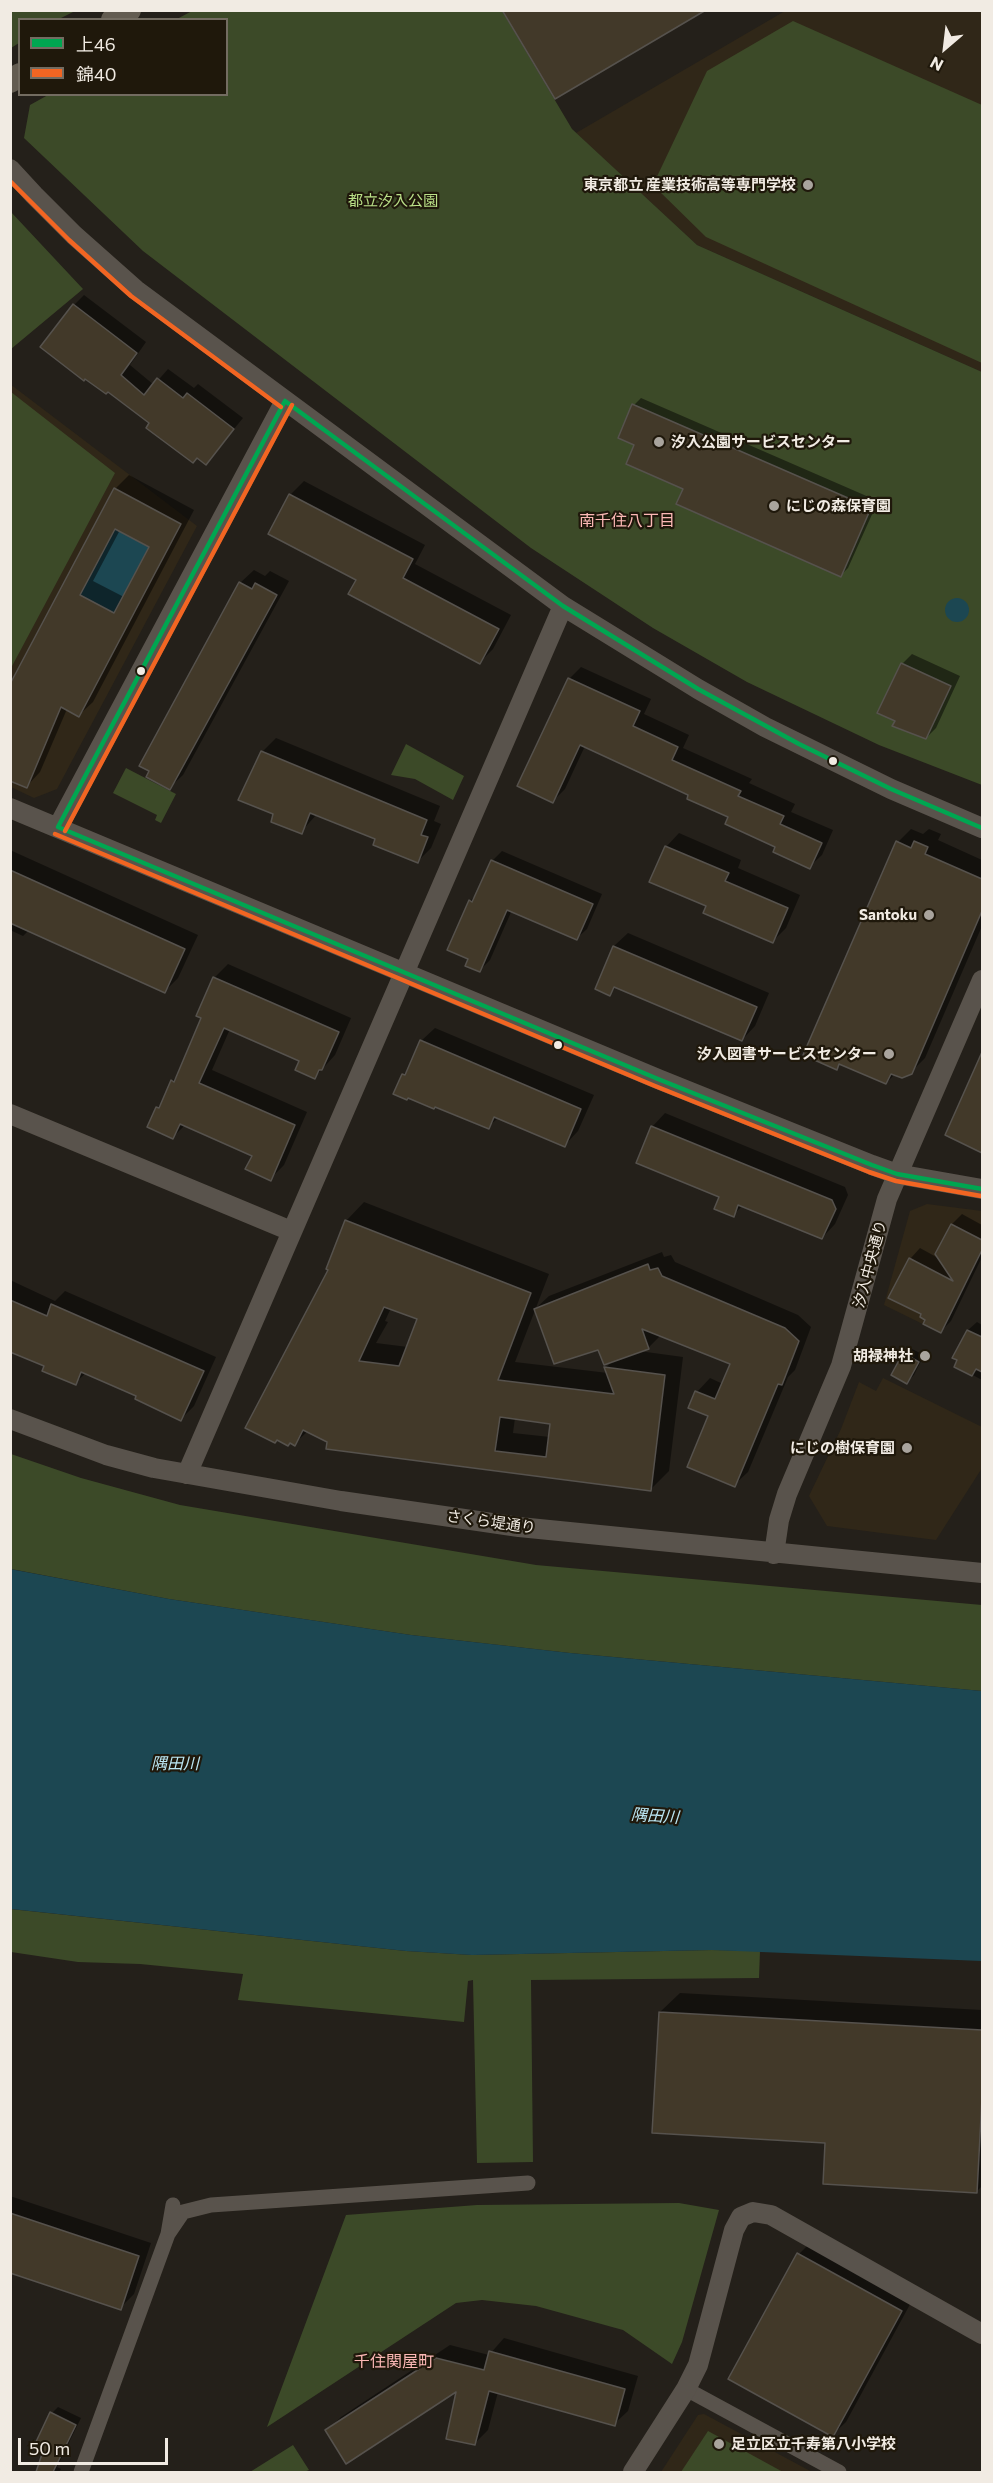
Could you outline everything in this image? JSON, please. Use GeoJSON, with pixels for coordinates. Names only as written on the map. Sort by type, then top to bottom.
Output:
{"type":"FeatureCollection","features":[{"type":"Feature","properties":{"kind":"main road"},"geometry":{"type":"LineString","coordinates":[[116,18],[129,10]]}},
{"type":"Feature","properties":{"kind":"street"},"geometry":{"type":"LineString","coordinates":[[10,169],[66,227],[136,290],[563,606],[698,689],[765,727],[891,789],[982,828]]}},
{"type":"Feature","properties":{"kind":"street"},"geometry":{"type":"LineString","coordinates":[[58,827],[285,401]]}},
{"type":"Feature","properties":{"kind":"street"},"geometry":{"type":"LineString","coordinates":[[187,1474],[563,606]]}},
{"type":"Feature","properties":{"kind":"street"},"geometry":{"type":"LineString","coordinates":[[10,808],[658,1079],[897,1174],[982,1190]]}},
{"type":"Feature","properties":{"kind":"street","name":"汐入中央通り"},"geometry":{"type":"LineString","coordinates":[[774,1554],[779,1520],[787,1494],[841,1366],[887,1199],[982,980]]}},
{"type":"Feature","properties":{"kind":"street"},"geometry":{"type":"LineString","coordinates":[[10,1114],[291,1231]]}},
{"type":"Feature","properties":{"kind":"street","name":"さくら堤通り"},"geometry":{"type":"LineString","coordinates":[[10,1419],[106,1455],[153,1468],[341,1501],[519,1527],[982,1573]]}},
{"type":"Feature","properties":{"kind":"street"},"geometry":{"type":"LineString","coordinates":[[168,2234],[183,2212],[211,2205],[528,2183]]}},
{"type":"Feature","properties":{"kind":"street"},"geometry":{"type":"LineString","coordinates":[[84,2468],[168,2234],[172,2205]]}},
{"type":"Feature","properties":{"kind":"street"},"geometry":{"type":"LineString","coordinates":[[633,2472],[686,2389],[698,2365],[734,2230],[741,2217],[753,2212],[771,2215],[982,2334]]}},
{"type":"Feature","properties":{"kind":"street"},"geometry":{"type":"LineString","coordinates":[[686,2389],[839,2472]]}},
{"type":"Feature","properties":{"kind":"shaded area","name":"東京都立 産業技術高等専門学校"},"geometry":{"type":"Polygon","coordinates":[[[785,11],[982,11],[982,372],[697,245],[576,133],[785,11]]]}},
{"type":"Feature","properties":{"kind":"shaded area"},"geometry":{"type":"Polygon","coordinates":[[[10,384],[197,526],[57,789],[34,798],[11,787],[10,384]]]}},
{"type":"Feature","properties":{"kind":"shaded area"},"geometry":{"type":"Polygon","coordinates":[[[927,1204],[982,1211],[982,1251],[941,1333],[884,1305],[910,1211],[927,1204]]]}},
{"type":"Feature","properties":{"kind":"shaded area","name":"にじの樹保育園"},"geometry":{"type":"Polygon","coordinates":[[[883,1378],[982,1427],[982,1468],[936,1540],[827,1526],[809,1496],[841,1429],[859,1382],[876,1391],[883,1378]]]}},
{"type":"Feature","properties":{"kind":"shaded area","name":"足立区立千寿第八小学校"},"geometry":{"type":"Polygon","coordinates":[[[704,2414],[812,2472],[661,2472],[698,2415],[704,2414]]]}},
{"type":"Feature","properties":{"kind":"green space"},"geometry":{"type":"Polygon","coordinates":[[[11,10],[75,10],[61,18],[18,18],[18,44],[11,48],[11,10]]]}},
{"type":"Feature","properties":{"kind":"green space","name":"都立汐入公園"},"geometry":{"type":"Polygon","coordinates":[[[192,11],[502,11],[572,129],[697,245],[982,372],[982,785],[879,745],[747,682],[653,628],[531,548],[143,251],[24,138],[30,105],[46,96],[228,96],[228,18],[179,18],[192,11]]]}},
{"type":"Feature","properties":{"kind":"green space","name":"東京都立 産業技術高等専門学校"},"geometry":{"type":"Polygon","coordinates":[[[793,21],[982,105],[982,363],[706,237],[653,185],[707,71],[793,21]]]}},
{"type":"Feature","properties":{"kind":"green space"},"geometry":{"type":"Polygon","coordinates":[[[11,212],[83,289],[11,349],[11,212]]]}},
{"type":"Feature","properties":{"kind":"green space"},"geometry":{"type":"Polygon","coordinates":[[[11,392],[115,473],[11,668],[11,392]]]}},
{"type":"Feature","properties":{"kind":"green space"},"geometry":{"type":"Polygon","coordinates":[[[406,744],[464,776],[453,800],[415,779],[391,775],[406,744]]]}},
{"type":"Feature","properties":{"kind":"green space"},"geometry":{"type":"Polygon","coordinates":[[[126,768],[176,794],[161,823],[155,820],[157,815],[113,793],[126,768]]]}},
{"type":"Feature","properties":{"kind":"green space"},"geometry":{"type":"Polygon","coordinates":[[[11,1454],[81,1478],[180,1505],[536,1565],[982,1605],[982,1691],[570,1653],[411,1635],[169,1599],[11,1569],[11,1454]]]}},
{"type":"Feature","properties":{"kind":"green space"},"geometry":{"type":"Polygon","coordinates":[[[10,1909],[406,1951],[472,1955],[760,1951],[759,1978],[531,1980],[533,2162],[477,2163],[473,1980],[468,1981],[464,2022],[238,2000],[243,1974],[140,1964],[78,1962],[11,1952],[10,1909]]]}},
{"type":"Feature","properties":{"kind":"green space"},"geometry":{"type":"Polygon","coordinates":[[[679,2203],[719,2210],[682,2342],[672,2364],[623,2330],[536,2306],[482,2300],[456,2303],[267,2427],[346,2215],[477,2205],[679,2203]]]}},
{"type":"Feature","properties":{"kind":"green space"},"geometry":{"type":"Polygon","coordinates":[[[708,2431],[783,2472],[681,2472],[708,2431]]]}},
{"type":"Feature","properties":{"kind":"green space"},"geometry":{"type":"Polygon","coordinates":[[[293,2445],[309,2470],[304,2472],[250,2472],[293,2445]]]}},
{"type":"Feature","properties":{"kind":"water"},"geometry":{"type":"Polygon","coordinates":[[[115,529],[149,547],[114,613],[80,595],[115,529]]]}},
{"type":"Feature","properties":{"kind":"water"},"geometry":{"type":"Polygon","coordinates":[[[957,598],[966,601],[969,610],[966,619],[957,622],[948,619],[945,610],[948,601],[957,598]]]}},
{"type":"Feature","properties":{"kind":"water","name":"隅田川"},"geometry":{"type":"Polygon","coordinates":[[[10,1569],[169,1599],[411,1635],[570,1653],[982,1691],[982,1961],[712,1950],[472,1955],[406,1951],[11,1909],[10,1569]]]}},
{"type":"Feature","properties":{"kind":"building"},"geometry":{"type":"Polygon","coordinates":[[[502,10],[706,10],[555,99],[502,10]]]}},
{"type":"Feature","properties":{"kind":"building"},"geometry":{"type":"Polygon","coordinates":[[[73,304],[137,353],[121,375],[144,395],[157,378],[183,398],[187,393],[234,429],[206,465],[197,458],[193,463],[146,428],[149,423],[108,392],[106,394],[85,379],[84,381],[40,347],[73,304]]]}},
{"type":"Feature","properties":{"kind":"building","name":"にじの森保育園"},"geometry":{"type":"Polygon","coordinates":[[[632,404],[871,508],[841,577],[676,504],[683,489],[626,464],[634,445],[618,438],[632,404]]]}},
{"type":"Feature","properties":{"kind":"building"},"geometry":{"type":"Polygon","coordinates":[[[114,488],[181,524],[79,717],[61,707],[27,788],[10,781],[10,684],[114,488]],[[115,529],[80,595],[114,613],[149,547],[115,529]]]}},
{"type":"Feature","properties":{"kind":"building"},"geometry":{"type":"Polygon","coordinates":[[[289,494],[413,559],[403,578],[499,629],[480,664],[348,594],[356,580],[268,534],[289,494]]]}},
{"type":"Feature","properties":{"kind":"building"},"geometry":{"type":"Polygon","coordinates":[[[239,582],[252,589],[255,583],[277,595],[170,790],[146,777],[149,771],[139,766],[239,582]]]}},
{"type":"Feature","properties":{"kind":"building"},"geometry":{"type":"Polygon","coordinates":[[[901,663],[951,686],[926,739],[892,726],[895,721],[877,713],[901,663]]]}},
{"type":"Feature","properties":{"kind":"building"},"geometry":{"type":"Polygon","coordinates":[[[568,678],[640,711],[633,726],[678,747],[672,760],[741,791],[738,796],[784,816],[780,824],[822,843],[810,869],[773,852],[775,847],[725,824],[728,817],[687,799],[688,795],[580,745],[553,803],[517,786],[568,678]]]}},
{"type":"Feature","properties":{"kind":"building"},"geometry":{"type":"Polygon","coordinates":[[[261,751],[427,820],[421,835],[428,837],[418,863],[373,845],[375,839],[310,813],[302,834],[271,822],[273,814],[238,800],[261,751]]]}},
{"type":"Feature","properties":{"kind":"building"},"geometry":{"type":"Polygon","coordinates":[[[896,841],[911,848],[914,841],[928,847],[925,854],[982,879],[982,911],[912,1074],[902,1078],[891,1074],[886,1084],[839,1064],[837,1070],[803,1055],[896,841]]]}},
{"type":"Feature","properties":{"kind":"building"},"geometry":{"type":"Polygon","coordinates":[[[665,846],[729,873],[725,881],[788,908],[773,943],[703,913],[706,906],[649,882],[665,846]]]}},
{"type":"Feature","properties":{"kind":"building"},"geometry":{"type":"Polygon","coordinates":[[[491,860],[593,904],[577,940],[507,910],[480,972],[465,966],[468,959],[447,950],[469,900],[472,902],[491,860]]]}},
{"type":"Feature","properties":{"kind":"building"},"geometry":{"type":"Polygon","coordinates":[[[10,870],[185,949],[165,993],[10,923],[10,870]]]}},
{"type":"Feature","properties":{"kind":"building"},"geometry":{"type":"Polygon","coordinates":[[[613,946],[757,1007],[742,1041],[614,987],[610,996],[595,989],[613,946]]]}},
{"type":"Feature","properties":{"kind":"building"},"geometry":{"type":"Polygon","coordinates":[[[213,977],[339,1032],[322,1070],[319,1070],[315,1079],[295,1070],[299,1061],[224,1028],[199,1083],[295,1125],[271,1181],[245,1169],[252,1156],[180,1124],[173,1139],[147,1127],[156,1107],[159,1108],[171,1080],[174,1082],[201,1018],[196,1016],[213,977]]]}},
{"type":"Feature","properties":{"kind":"building"},"geometry":{"type":"Polygon","coordinates":[[[420,1040],[581,1109],[565,1147],[494,1117],[489,1129],[435,1107],[434,1109],[393,1094],[402,1074],[405,1075],[420,1040]]]}},
{"type":"Feature","properties":{"kind":"building"},"geometry":{"type":"Polygon","coordinates":[[[982,1052],[982,1153],[945,1135],[982,1052]]]}},
{"type":"Feature","properties":{"kind":"building"},"geometry":{"type":"Polygon","coordinates":[[[651,1126],[832,1200],[836,1209],[822,1239],[738,1205],[734,1217],[714,1209],[719,1197],[636,1163],[651,1126]]]}},
{"type":"Feature","properties":{"kind":"building"},"geometry":{"type":"Polygon","coordinates":[[[345,1220],[531,1293],[498,1380],[614,1394],[604,1367],[665,1375],[651,1491],[326,1449],[327,1442],[303,1430],[295,1446],[290,1443],[288,1446],[277,1440],[275,1443],[245,1428],[328,1270],[326,1269],[345,1220]],[[384,1307],[359,1361],[399,1366],[417,1319],[384,1307]],[[500,1417],[495,1451],[546,1457],[550,1424],[500,1417]]]}},
{"type":"Feature","properties":{"kind":"building"},"geometry":{"type":"Polygon","coordinates":[[[951,1224],[982,1240],[982,1250],[941,1333],[923,1324],[925,1320],[920,1317],[921,1314],[888,1298],[909,1258],[953,1281],[935,1254],[951,1224]]]}},
{"type":"Feature","properties":{"kind":"building"},"geometry":{"type":"Polygon","coordinates":[[[648,1264],[650,1270],[658,1268],[662,1276],[785,1328],[799,1341],[782,1385],[778,1384],[735,1487],[687,1467],[708,1416],[688,1408],[695,1391],[715,1399],[730,1364],[642,1329],[649,1349],[604,1365],[598,1350],[554,1364],[534,1309],[648,1264]]]}},
{"type":"Feature","properties":{"kind":"building"},"geometry":{"type":"Polygon","coordinates":[[[10,1300],[47,1316],[51,1304],[204,1371],[181,1421],[135,1399],[136,1396],[81,1372],[76,1385],[42,1371],[44,1366],[10,1352],[10,1300]]]}},
{"type":"Feature","properties":{"kind":"building"},"geometry":{"type":"Polygon","coordinates":[[[967,1330],[982,1337],[982,1372],[976,1369],[972,1376],[954,1367],[957,1360],[952,1358],[967,1330]]]}},
{"type":"Feature","properties":{"kind":"building"},"geometry":{"type":"Polygon","coordinates":[[[903,1353],[919,1362],[907,1384],[891,1375],[903,1353]]]}},
{"type":"Feature","properties":{"kind":"building"},"geometry":{"type":"Polygon","coordinates":[[[659,2012],[982,2030],[982,2098],[977,2193],[823,2184],[825,2143],[652,2133],[659,2012]]]}},
{"type":"Feature","properties":{"kind":"building"},"geometry":{"type":"Polygon","coordinates":[[[10,2213],[139,2256],[121,2310],[10,2273],[10,2213]]]}},
{"type":"Feature","properties":{"kind":"building"},"geometry":{"type":"Polygon","coordinates":[[[797,2253],[902,2311],[833,2437],[728,2379],[797,2253]]]}},
{"type":"Feature","properties":{"kind":"building"},"geometry":{"type":"Polygon","coordinates":[[[489,2351],[625,2389],[615,2426],[489,2391],[475,2445],[446,2439],[456,2392],[346,2464],[325,2430],[436,2358],[484,2370],[489,2351]]]}},
{"type":"Feature","properties":{"kind":"building"},"geometry":{"type":"Polygon","coordinates":[[[50,2412],[76,2425],[53,2472],[36,2472],[43,2451],[34,2446],[50,2412]]]}},
{"type":"Feature","properties":{"kind":"transit line","name":"錦40"},"geometry":{"type":"LineString","coordinates":[[10,181],[69,240],[131,296],[281,407]]}},
{"type":"Feature","properties":{"kind":"transit line","name":"上46"},"geometry":{"type":"LineString","coordinates":[[285,401],[563,606],[698,689],[799,744],[891,789],[982,828]]}},
{"type":"Feature","properties":{"kind":"transit line","name":"上46"},"geometry":{"type":"LineString","coordinates":[[58,827],[285,401]]}},
{"type":"Feature","properties":{"kind":"transit line","name":"錦40"},"geometry":{"type":"LineString","coordinates":[[65,831],[292,405]]}},
{"type":"Feature","properties":{"kind":"transit line","name":"上46"},"geometry":{"type":"LineString","coordinates":[[58,827],[658,1079],[872,1165],[897,1174],[982,1189]]}},
{"type":"Feature","properties":{"kind":"transit line","name":"錦40"},"geometry":{"type":"LineString","coordinates":[[55,834],[655,1086],[869,1172],[896,1181],[981,1196]]}},
{"type":"Feature","properties":{"kind":"place","name":"東京都立 産業技術高等専門学校"},"geometry":{"type":"Point","coordinates":[808,185]}},
{"type":"Feature","properties":{"kind":"place","name":"汐入公園サービスセンター"},"geometry":{"type":"Point","coordinates":[659,442]}},
{"type":"Feature","properties":{"kind":"place","name":"にじの森保育園"},"geometry":{"type":"Point","coordinates":[774,506]}},
{"type":"Feature","properties":{"kind":"place","name":"Santoku"},"geometry":{"type":"Point","coordinates":[929,915]}},
{"type":"Feature","properties":{"kind":"place","name":"汐入図書サービスセンター"},"geometry":{"type":"Point","coordinates":[889,1054]}},
{"type":"Feature","properties":{"kind":"place","name":"胡禄神社"},"geometry":{"type":"Point","coordinates":[925,1356]}},
{"type":"Feature","properties":{"kind":"place","name":"にじの樹保育園"},"geometry":{"type":"Point","coordinates":[907,1448]}},
{"type":"Feature","properties":{"kind":"place","name":"足立区立千寿第八小学校"},"geometry":{"type":"Point","coordinates":[719,2444]}},
{"type":"Feature","properties":{"kind":"district","name":"南千住八丁目"},"geometry":{"type":"Point","coordinates":[627,521]}},
{"type":"Feature","properties":{"kind":"district","name":"千住関屋町"},"geometry":{"type":"Point","coordinates":[394,2362]}}]}
